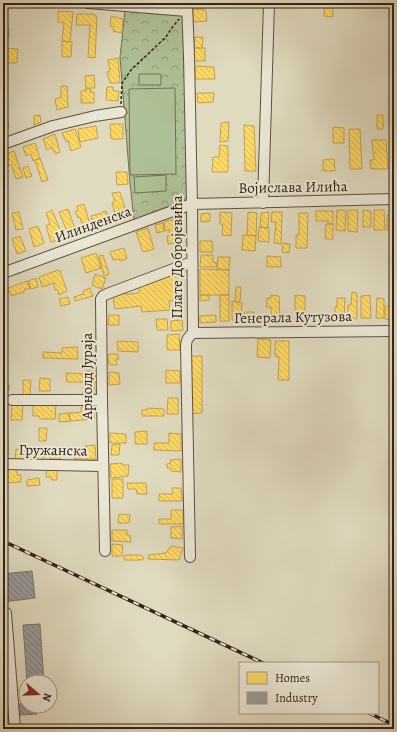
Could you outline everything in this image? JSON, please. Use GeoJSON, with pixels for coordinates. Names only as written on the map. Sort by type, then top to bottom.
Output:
{"type":"FeatureCollection","features":[{"type":"Feature","properties":{"kind":"street"},"geometry":{"type":"LineString","coordinates":[[88,3],[187,7]]}},
{"type":"Feature","properties":{"kind":"street"},"geometry":{"type":"LineString","coordinates":[[263,203],[269,3]]}},
{"type":"Feature","properties":{"kind":"street","name":"Плате Добројевића"},"geometry":{"type":"LineString","coordinates":[[187,7],[192,204],[192,333],[186,341],[190,557]]}},
{"type":"Feature","properties":{"kind":"street"},"geometry":{"type":"LineString","coordinates":[[3,144],[60,124],[121,112]]}},
{"type":"Feature","properties":{"kind":"street","name":"Војислава Илића"},"geometry":{"type":"LineString","coordinates":[[192,204],[394,199]]}},
{"type":"Feature","properties":{"kind":"street","name":"Илинденска"},"geometry":{"type":"LineString","coordinates":[[3,273],[192,204]]}},
{"type":"Feature","properties":{"kind":"street","name":"Арнолд Јураја"},"geometry":{"type":"LineString","coordinates":[[105,551],[101,299],[107,294],[192,262]]}},
{"type":"Feature","properties":{"kind":"street","name":"Генерала Кутузова"},"geometry":{"type":"LineString","coordinates":[[192,333],[394,330]]}},
{"type":"Feature","properties":{"kind":"street"},"geometry":{"type":"LineString","coordinates":[[12,400],[102,400]]}},
{"type":"Feature","properties":{"kind":"street","name":"Гружанска"},"geometry":{"type":"LineString","coordinates":[[3,464],[103,466]]}},
{"type":"Feature","properties":{"kind":"street"},"geometry":{"type":"LineString","coordinates":[[3,613],[6,613],[15,729]]}},
{"type":"Feature","properties":{"kind":"path"},"geometry":{"type":"LineString","coordinates":[[121,112],[122,83],[126,76],[130,70],[166,37],[187,7]]}},
{"type":"Feature","properties":{"kind":"green space"},"geometry":{"type":"Polygon","coordinates":[[[125,11],[183,15],[188,197],[182,201],[134,220],[120,57],[125,11]]]}},
{"type":"Feature","properties":{"kind":"green space"},"geometry":{"type":"Polygon","coordinates":[[[139,74],[161,74],[161,85],[139,85],[139,74]]]}},
{"type":"Feature","properties":{"kind":"green space"},"geometry":{"type":"Polygon","coordinates":[[[175,88],[176,174],[130,175],[129,89],[175,88]]]}},
{"type":"Feature","properties":{"kind":"green space"},"geometry":{"type":"Polygon","coordinates":[[[166,175],[166,191],[135,193],[134,177],[166,175]]]}},
{"type":"Feature","properties":{"kind":"building: Homes"},"geometry":{"type":"Polygon","coordinates":[[[193,3],[205,3],[205,8],[194,8],[193,3]]]}},
{"type":"Feature","properties":{"kind":"building: Homes"},"geometry":{"type":"Polygon","coordinates":[[[325,3],[333,3],[333,17],[324,16],[325,3]]]}},
{"type":"Feature","properties":{"kind":"building: Homes"},"geometry":{"type":"Polygon","coordinates":[[[193,9],[206,10],[207,21],[193,22],[193,9]]]}},
{"type":"Feature","properties":{"kind":"building: Homes"},"geometry":{"type":"Polygon","coordinates":[[[58,11],[73,12],[70,42],[62,41],[64,23],[58,22],[58,11]]]}},
{"type":"Feature","properties":{"kind":"building: Homes"},"geometry":{"type":"Polygon","coordinates":[[[77,14],[93,14],[97,17],[95,58],[88,57],[90,25],[76,25],[77,14]]]}},
{"type":"Feature","properties":{"kind":"building: Homes"},"geometry":{"type":"Polygon","coordinates":[[[111,16],[123,19],[122,33],[113,31],[114,27],[110,26],[111,16]]]}},
{"type":"Feature","properties":{"kind":"building: Homes"},"geometry":{"type":"Polygon","coordinates":[[[3,28],[9,29],[9,37],[5,36],[4,46],[3,46],[3,28]]]}},
{"type":"Feature","properties":{"kind":"building: Homes"},"geometry":{"type":"Polygon","coordinates":[[[195,37],[203,37],[202,48],[194,48],[195,37]]]}},
{"type":"Feature","properties":{"kind":"building: Homes"},"geometry":{"type":"Polygon","coordinates":[[[62,41],[72,42],[71,57],[62,57],[62,41]]]}},
{"type":"Feature","properties":{"kind":"building: Homes"},"geometry":{"type":"Polygon","coordinates":[[[3,48],[18,49],[17,63],[3,63],[3,48]]]}},
{"type":"Feature","properties":{"kind":"building: Homes"},"geometry":{"type":"Polygon","coordinates":[[[194,48],[205,48],[205,61],[194,61],[194,48]]]}},
{"type":"Feature","properties":{"kind":"building: Homes"},"geometry":{"type":"Polygon","coordinates":[[[118,58],[120,83],[110,83],[107,72],[110,71],[108,60],[118,58]]]}},
{"type":"Feature","properties":{"kind":"building: Homes"},"geometry":{"type":"Polygon","coordinates":[[[195,66],[214,67],[215,79],[195,79],[195,66]]]}},
{"type":"Feature","properties":{"kind":"building: Homes"},"geometry":{"type":"Polygon","coordinates":[[[94,75],[95,88],[86,88],[85,76],[94,75]]]}},
{"type":"Feature","properties":{"kind":"building: Homes"},"geometry":{"type":"Polygon","coordinates":[[[61,86],[67,86],[68,107],[57,110],[55,99],[61,97],[61,86]]]}},
{"type":"Feature","properties":{"kind":"building: Homes"},"geometry":{"type":"Polygon","coordinates":[[[107,87],[113,87],[113,91],[119,91],[118,101],[106,100],[107,87]]]}},
{"type":"Feature","properties":{"kind":"building: Homes"},"geometry":{"type":"Polygon","coordinates":[[[85,89],[91,89],[90,92],[94,92],[94,103],[81,103],[81,91],[86,91],[85,89]]]}},
{"type":"Feature","properties":{"kind":"building: Homes"},"geometry":{"type":"Polygon","coordinates":[[[197,93],[214,93],[213,102],[198,103],[197,93]]]}},
{"type":"Feature","properties":{"kind":"building: Homes"},"geometry":{"type":"Polygon","coordinates":[[[6,96],[7,110],[3,110],[3,97],[6,96]]]}},
{"type":"Feature","properties":{"kind":"building: Homes"},"geometry":{"type":"Polygon","coordinates":[[[40,115],[41,122],[34,125],[34,116],[40,115]]]}},
{"type":"Feature","properties":{"kind":"building: Homes"},"geometry":{"type":"Polygon","coordinates":[[[377,115],[383,115],[383,129],[377,129],[377,115]]]}},
{"type":"Feature","properties":{"kind":"building: Homes"},"geometry":{"type":"Polygon","coordinates":[[[7,117],[9,127],[5,128],[6,132],[3,133],[3,118],[7,117]]]}},
{"type":"Feature","properties":{"kind":"building: Homes"},"geometry":{"type":"Polygon","coordinates":[[[229,122],[228,141],[220,142],[221,123],[229,122]]]}},
{"type":"Feature","properties":{"kind":"building: Homes"},"geometry":{"type":"Polygon","coordinates":[[[110,124],[123,124],[123,139],[111,139],[110,124]]]}},
{"type":"Feature","properties":{"kind":"building: Homes"},"geometry":{"type":"Polygon","coordinates":[[[244,125],[254,126],[256,171],[245,171],[244,125]]]}},
{"type":"Feature","properties":{"kind":"building: Homes"},"geometry":{"type":"Polygon","coordinates":[[[96,126],[98,138],[80,142],[78,129],[96,126]]]}},
{"type":"Feature","properties":{"kind":"building: Homes"},"geometry":{"type":"Polygon","coordinates":[[[333,127],[344,128],[344,143],[333,143],[333,127]]]}},
{"type":"Feature","properties":{"kind":"building: Homes"},"geometry":{"type":"Polygon","coordinates":[[[75,129],[81,147],[71,151],[68,141],[66,142],[62,133],[75,129]]]}},
{"type":"Feature","properties":{"kind":"building: Homes"},"geometry":{"type":"Polygon","coordinates":[[[349,129],[360,129],[362,169],[350,169],[349,129]]]}},
{"type":"Feature","properties":{"kind":"building: Homes"},"geometry":{"type":"Polygon","coordinates":[[[55,134],[60,152],[55,154],[52,147],[47,150],[43,139],[55,134]]]}},
{"type":"Feature","properties":{"kind":"building: Homes"},"geometry":{"type":"Polygon","coordinates":[[[372,140],[386,140],[388,169],[371,169],[370,160],[374,160],[372,140]]]}},
{"type":"Feature","properties":{"kind":"building: Homes"},"geometry":{"type":"Polygon","coordinates":[[[35,143],[40,158],[33,161],[31,154],[26,156],[23,147],[35,143]]]}},
{"type":"Feature","properties":{"kind":"building: Homes"},"geometry":{"type":"Polygon","coordinates":[[[220,145],[228,146],[228,172],[212,172],[213,157],[219,157],[220,145]]]}},
{"type":"Feature","properties":{"kind":"building: Homes"},"geometry":{"type":"Polygon","coordinates":[[[14,151],[23,177],[16,179],[11,164],[7,167],[3,155],[14,151]]]}},
{"type":"Feature","properties":{"kind":"building: Homes"},"geometry":{"type":"Polygon","coordinates":[[[40,158],[48,180],[42,182],[35,160],[40,158]]]}},
{"type":"Feature","properties":{"kind":"building: Homes"},"geometry":{"type":"Polygon","coordinates":[[[334,159],[335,171],[323,171],[323,160],[334,159]]]}},
{"type":"Feature","properties":{"kind":"building: Homes"},"geometry":{"type":"Polygon","coordinates":[[[28,166],[32,176],[26,178],[23,168],[28,166]]]}},
{"type":"Feature","properties":{"kind":"building: Homes"},"geometry":{"type":"Polygon","coordinates":[[[116,172],[127,172],[128,184],[117,185],[116,172]]]}},
{"type":"Feature","properties":{"kind":"building: Homes"},"geometry":{"type":"Polygon","coordinates":[[[120,192],[127,215],[116,217],[112,203],[115,201],[112,193],[120,192]]]}},
{"type":"Feature","properties":{"kind":"building: Homes"},"geometry":{"type":"Polygon","coordinates":[[[84,204],[91,228],[84,230],[80,217],[78,218],[75,212],[78,210],[77,206],[84,204]]]}},
{"type":"Feature","properties":{"kind":"building: Homes"},"geometry":{"type":"Polygon","coordinates":[[[68,209],[77,234],[66,237],[63,230],[66,229],[59,212],[68,209]]]}},
{"type":"Feature","properties":{"kind":"building: Homes"},"geometry":{"type":"Polygon","coordinates":[[[52,210],[64,239],[51,242],[46,226],[50,224],[46,213],[52,210]]]}},
{"type":"Feature","properties":{"kind":"building: Homes"},"geometry":{"type":"Polygon","coordinates":[[[337,210],[346,210],[345,231],[336,230],[337,210]]]}},
{"type":"Feature","properties":{"kind":"building: Homes"},"geometry":{"type":"Polygon","coordinates":[[[348,210],[358,210],[357,232],[348,231],[348,210]]]}},
{"type":"Feature","properties":{"kind":"building: Homes"},"geometry":{"type":"Polygon","coordinates":[[[363,210],[371,211],[371,227],[363,227],[363,210]]]}},
{"type":"Feature","properties":{"kind":"building: Homes"},"geometry":{"type":"Polygon","coordinates":[[[374,210],[384,210],[385,230],[374,230],[374,210]]]}},
{"type":"Feature","properties":{"kind":"building: Homes"},"geometry":{"type":"Polygon","coordinates":[[[106,211],[110,221],[94,226],[91,216],[106,211]]]}},
{"type":"Feature","properties":{"kind":"building: Homes"},"geometry":{"type":"Polygon","coordinates":[[[316,211],[333,211],[333,224],[328,224],[328,221],[316,221],[316,211]]]}},
{"type":"Feature","properties":{"kind":"building: Homes"},"geometry":{"type":"Polygon","coordinates":[[[19,212],[23,229],[16,230],[12,213],[19,212]]]}},
{"type":"Feature","properties":{"kind":"building: Homes"},"geometry":{"type":"Polygon","coordinates":[[[220,212],[232,213],[231,236],[222,235],[223,225],[220,224],[220,212]]]}},
{"type":"Feature","properties":{"kind":"building: Homes"},"geometry":{"type":"Polygon","coordinates":[[[248,212],[257,213],[256,236],[247,235],[248,212]]]}},
{"type":"Feature","properties":{"kind":"building: Homes"},"geometry":{"type":"Polygon","coordinates":[[[269,212],[268,228],[260,227],[261,213],[269,212]]]}},
{"type":"Feature","properties":{"kind":"building: Homes"},"geometry":{"type":"Polygon","coordinates":[[[272,212],[282,212],[281,244],[274,243],[276,222],[271,222],[272,212]]]}},
{"type":"Feature","properties":{"kind":"building: Homes"},"geometry":{"type":"Polygon","coordinates":[[[210,213],[210,221],[201,222],[201,214],[210,213]]]}},
{"type":"Feature","properties":{"kind":"building: Homes"},"geometry":{"type":"Polygon","coordinates":[[[299,213],[308,213],[307,248],[296,248],[296,235],[299,235],[299,213]]]}},
{"type":"Feature","properties":{"kind":"building: Homes"},"geometry":{"type":"Polygon","coordinates":[[[387,215],[394,215],[394,230],[387,230],[387,215]]]}},
{"type":"Feature","properties":{"kind":"building: Homes"},"geometry":{"type":"Polygon","coordinates":[[[177,218],[179,219],[181,242],[168,244],[167,236],[170,236],[169,230],[165,231],[164,222],[177,218]]]}},
{"type":"Feature","properties":{"kind":"building: Homes"},"geometry":{"type":"Polygon","coordinates":[[[163,223],[164,231],[157,233],[155,225],[163,223]]]}},
{"type":"Feature","properties":{"kind":"building: Homes"},"geometry":{"type":"Polygon","coordinates":[[[326,224],[333,224],[333,239],[325,239],[326,224]]]}},
{"type":"Feature","properties":{"kind":"building: Homes"},"geometry":{"type":"Polygon","coordinates":[[[38,226],[44,243],[34,247],[29,229],[38,226]]]}},
{"type":"Feature","properties":{"kind":"building: Homes"},"geometry":{"type":"Polygon","coordinates":[[[259,227],[269,228],[269,242],[258,241],[259,227]]]}},
{"type":"Feature","properties":{"kind":"building: Homes"},"geometry":{"type":"Polygon","coordinates":[[[148,228],[154,249],[143,252],[136,232],[148,228]]]}},
{"type":"Feature","properties":{"kind":"building: Homes"},"geometry":{"type":"Polygon","coordinates":[[[243,235],[256,236],[255,251],[242,250],[243,235]]]}},
{"type":"Feature","properties":{"kind":"building: Homes"},"geometry":{"type":"Polygon","coordinates":[[[20,236],[26,251],[17,254],[12,239],[20,236]]]}},
{"type":"Feature","properties":{"kind":"building: Homes"},"geometry":{"type":"Polygon","coordinates":[[[200,241],[212,241],[213,252],[200,252],[200,241]]]}},
{"type":"Feature","properties":{"kind":"building: Homes"},"geometry":{"type":"Polygon","coordinates":[[[283,243],[290,244],[289,253],[282,252],[283,243]]]}},
{"type":"Feature","properties":{"kind":"building: Homes"},"geometry":{"type":"Polygon","coordinates":[[[124,248],[127,259],[120,261],[119,259],[113,260],[110,252],[124,248]]]}},
{"type":"Feature","properties":{"kind":"building: Homes"},"geometry":{"type":"Polygon","coordinates":[[[96,253],[101,268],[86,273],[81,258],[96,253]]]}},
{"type":"Feature","properties":{"kind":"building: Homes"},"geometry":{"type":"Polygon","coordinates":[[[103,255],[109,274],[104,276],[99,256],[103,255]]]}},
{"type":"Feature","properties":{"kind":"building: Homes"},"geometry":{"type":"Polygon","coordinates":[[[201,255],[213,255],[213,262],[217,263],[216,267],[200,267],[201,255]]]}},
{"type":"Feature","properties":{"kind":"building: Homes"},"geometry":{"type":"Polygon","coordinates":[[[267,256],[281,257],[281,267],[267,267],[267,256]]]}},
{"type":"Feature","properties":{"kind":"building: Homes"},"geometry":{"type":"Polygon","coordinates":[[[218,257],[230,257],[229,270],[217,269],[218,257]]]}},
{"type":"Feature","properties":{"kind":"building: Homes"},"geometry":{"type":"Polygon","coordinates":[[[181,269],[182,285],[180,285],[182,299],[169,301],[170,310],[142,312],[141,306],[115,309],[113,296],[138,293],[140,290],[137,284],[181,269]]]}},
{"type":"Feature","properties":{"kind":"building: Homes"},"geometry":{"type":"Polygon","coordinates":[[[200,269],[229,270],[229,295],[200,295],[200,269]]]}},
{"type":"Feature","properties":{"kind":"building: Homes"},"geometry":{"type":"Polygon","coordinates":[[[58,270],[60,271],[67,291],[59,295],[57,289],[55,290],[54,283],[42,287],[39,277],[58,270]]]}},
{"type":"Feature","properties":{"kind":"building: Homes"},"geometry":{"type":"Polygon","coordinates":[[[95,274],[106,278],[102,289],[92,285],[95,274]]]}},
{"type":"Feature","properties":{"kind":"building: Homes"},"geometry":{"type":"Polygon","coordinates":[[[36,278],[38,287],[31,289],[28,281],[36,278]]]}},
{"type":"Feature","properties":{"kind":"building: Homes"},"geometry":{"type":"Polygon","coordinates":[[[27,281],[30,288],[24,290],[24,292],[11,296],[8,288],[27,281]]]}},
{"type":"Feature","properties":{"kind":"building: Homes"},"geometry":{"type":"Polygon","coordinates":[[[236,287],[241,287],[240,302],[235,302],[236,287]]]}},
{"type":"Feature","properties":{"kind":"building: Homes"},"geometry":{"type":"Polygon","coordinates":[[[90,288],[93,296],[75,301],[74,297],[84,294],[83,291],[90,288]]]}},
{"type":"Feature","properties":{"kind":"building: Homes"},"geometry":{"type":"Polygon","coordinates":[[[352,292],[357,293],[357,319],[348,318],[348,305],[351,305],[352,292]]]}},
{"type":"Feature","properties":{"kind":"building: Homes"},"geometry":{"type":"Polygon","coordinates":[[[200,295],[209,295],[209,300],[200,301],[200,295]]]}},
{"type":"Feature","properties":{"kind":"building: Homes"},"geometry":{"type":"Polygon","coordinates":[[[220,295],[229,295],[229,321],[220,321],[220,295]]]}},
{"type":"Feature","properties":{"kind":"building: Homes"},"geometry":{"type":"Polygon","coordinates":[[[271,295],[279,296],[280,322],[271,321],[271,307],[266,307],[267,298],[271,298],[271,295]]]}},
{"type":"Feature","properties":{"kind":"building: Homes"},"geometry":{"type":"Polygon","coordinates":[[[295,295],[305,296],[305,315],[295,315],[295,295]]]}},
{"type":"Feature","properties":{"kind":"building: Homes"},"geometry":{"type":"Polygon","coordinates":[[[370,295],[371,318],[361,318],[361,296],[370,295]]]}},
{"type":"Feature","properties":{"kind":"building: Homes"},"geometry":{"type":"Polygon","coordinates":[[[68,297],[70,304],[61,306],[59,299],[68,297]]]}},
{"type":"Feature","properties":{"kind":"building: Homes"},"geometry":{"type":"Polygon","coordinates":[[[337,298],[345,298],[344,319],[335,319],[337,298]]]}},
{"type":"Feature","properties":{"kind":"building: Homes"},"geometry":{"type":"Polygon","coordinates":[[[377,298],[384,299],[384,318],[376,318],[377,298]]]}},
{"type":"Feature","properties":{"kind":"building: Homes"},"geometry":{"type":"Polygon","coordinates":[[[232,301],[242,303],[241,320],[232,320],[232,301]]]}},
{"type":"Feature","properties":{"kind":"building: Homes"},"geometry":{"type":"Polygon","coordinates":[[[385,306],[394,306],[394,320],[385,319],[385,306]]]}},
{"type":"Feature","properties":{"kind":"building: Homes"},"geometry":{"type":"Polygon","coordinates":[[[244,312],[254,312],[254,320],[244,320],[244,312]]]}},
{"type":"Feature","properties":{"kind":"building: Homes"},"geometry":{"type":"Polygon","coordinates":[[[109,315],[119,315],[119,325],[108,325],[109,315]]]}},
{"type":"Feature","properties":{"kind":"building: Homes"},"geometry":{"type":"Polygon","coordinates":[[[216,315],[216,322],[200,323],[200,316],[216,315]]]}},
{"type":"Feature","properties":{"kind":"building: Homes"},"geometry":{"type":"Polygon","coordinates":[[[156,319],[167,319],[168,330],[157,330],[156,319]]]}},
{"type":"Feature","properties":{"kind":"building: Homes"},"geometry":{"type":"Polygon","coordinates":[[[182,320],[183,330],[171,331],[171,321],[182,320]]]}},
{"type":"Feature","properties":{"kind":"building: Homes"},"geometry":{"type":"Polygon","coordinates":[[[179,334],[180,350],[167,350],[167,335],[179,334]]]}},
{"type":"Feature","properties":{"kind":"building: Homes"},"geometry":{"type":"Polygon","coordinates":[[[258,339],[271,340],[270,358],[257,357],[258,339]]]}},
{"type":"Feature","properties":{"kind":"building: Homes"},"geometry":{"type":"Polygon","coordinates":[[[117,341],[138,342],[138,352],[118,351],[117,341]]]}},
{"type":"Feature","properties":{"kind":"building: Homes"},"geometry":{"type":"Polygon","coordinates":[[[275,341],[289,341],[289,380],[278,380],[279,357],[275,356],[275,341]]]}},
{"type":"Feature","properties":{"kind":"building: Homes"},"geometry":{"type":"Polygon","coordinates":[[[77,347],[78,359],[43,358],[43,352],[62,353],[62,348],[77,347]]]}},
{"type":"Feature","properties":{"kind":"building: Homes"},"geometry":{"type":"Polygon","coordinates":[[[109,354],[118,354],[119,359],[116,359],[117,365],[109,365],[109,354]]]}},
{"type":"Feature","properties":{"kind":"building: Homes"},"geometry":{"type":"Polygon","coordinates":[[[188,356],[202,356],[202,413],[189,414],[188,356]]]}},
{"type":"Feature","properties":{"kind":"building: Homes"},"geometry":{"type":"Polygon","coordinates":[[[166,370],[180,371],[180,383],[166,383],[166,370]]]}},
{"type":"Feature","properties":{"kind":"building: Homes"},"geometry":{"type":"Polygon","coordinates":[[[86,371],[96,371],[96,382],[67,382],[66,373],[85,374],[86,371]]]}},
{"type":"Feature","properties":{"kind":"building: Homes"},"geometry":{"type":"Polygon","coordinates":[[[109,372],[119,373],[120,384],[109,385],[109,372]]]}},
{"type":"Feature","properties":{"kind":"building: Homes"},"geometry":{"type":"Polygon","coordinates":[[[40,378],[50,379],[50,391],[39,391],[40,378]]]}},
{"type":"Feature","properties":{"kind":"building: Homes"},"geometry":{"type":"Polygon","coordinates":[[[23,380],[31,380],[30,395],[23,395],[23,380]]]}},
{"type":"Feature","properties":{"kind":"building: Homes"},"geometry":{"type":"Polygon","coordinates":[[[3,383],[10,386],[4,401],[3,401],[3,383]]]}},
{"type":"Feature","properties":{"kind":"building: Homes"},"geometry":{"type":"Polygon","coordinates":[[[94,383],[94,396],[83,395],[84,384],[94,383]]]}},
{"type":"Feature","properties":{"kind":"building: Homes"},"geometry":{"type":"Polygon","coordinates":[[[168,398],[178,398],[178,414],[167,414],[168,398]]]}},
{"type":"Feature","properties":{"kind":"building: Homes"},"geometry":{"type":"Polygon","coordinates":[[[12,402],[23,402],[22,420],[11,420],[12,402]]]}},
{"type":"Feature","properties":{"kind":"building: Homes"},"geometry":{"type":"Polygon","coordinates":[[[56,403],[55,419],[40,419],[39,416],[33,416],[33,404],[56,403]]]}},
{"type":"Feature","properties":{"kind":"building: Homes"},"geometry":{"type":"Polygon","coordinates":[[[81,407],[94,407],[94,419],[70,421],[69,413],[81,412],[81,407]]]}},
{"type":"Feature","properties":{"kind":"building: Homes"},"geometry":{"type":"Polygon","coordinates":[[[147,408],[164,409],[164,416],[142,416],[142,410],[147,410],[147,408]]]}},
{"type":"Feature","properties":{"kind":"building: Homes"},"geometry":{"type":"Polygon","coordinates":[[[69,413],[70,421],[59,422],[59,414],[69,413]]]}},
{"type":"Feature","properties":{"kind":"building: Homes"},"geometry":{"type":"Polygon","coordinates":[[[39,428],[47,428],[46,441],[39,441],[39,428]]]}},
{"type":"Feature","properties":{"kind":"building: Homes"},"geometry":{"type":"Polygon","coordinates":[[[147,431],[147,444],[135,444],[135,432],[147,431]]]}},
{"type":"Feature","properties":{"kind":"building: Homes"},"geometry":{"type":"Polygon","coordinates":[[[110,433],[126,434],[126,443],[110,443],[110,433]]]}},
{"type":"Feature","properties":{"kind":"building: Homes"},"geometry":{"type":"Polygon","coordinates":[[[169,433],[181,434],[181,451],[154,450],[154,443],[169,443],[169,433]]]}},
{"type":"Feature","properties":{"kind":"building: Homes"},"geometry":{"type":"Polygon","coordinates":[[[8,438],[8,455],[5,455],[5,459],[3,459],[3,439],[8,438]]]}},
{"type":"Feature","properties":{"kind":"building: Homes"},"geometry":{"type":"Polygon","coordinates":[[[120,444],[119,455],[111,455],[112,445],[120,444]]]}},
{"type":"Feature","properties":{"kind":"building: Homes"},"geometry":{"type":"Polygon","coordinates":[[[95,445],[96,459],[75,459],[75,450],[85,449],[85,446],[95,445]]]}},
{"type":"Feature","properties":{"kind":"building: Homes"},"geometry":{"type":"Polygon","coordinates":[[[60,447],[60,459],[50,459],[50,448],[60,447]]]}},
{"type":"Feature","properties":{"kind":"building: Homes"},"geometry":{"type":"Polygon","coordinates":[[[35,448],[44,449],[44,460],[34,459],[35,448]]]}},
{"type":"Feature","properties":{"kind":"building: Homes"},"geometry":{"type":"Polygon","coordinates":[[[16,449],[28,450],[29,460],[15,460],[16,449]]]}},
{"type":"Feature","properties":{"kind":"building: Homes"},"geometry":{"type":"Polygon","coordinates":[[[181,459],[181,472],[171,471],[171,468],[167,468],[167,464],[171,463],[170,460],[181,459]]]}},
{"type":"Feature","properties":{"kind":"building: Homes"},"geometry":{"type":"Polygon","coordinates":[[[122,463],[122,465],[129,465],[128,476],[111,478],[110,464],[122,463]]]}},
{"type":"Feature","properties":{"kind":"building: Homes"},"geometry":{"type":"Polygon","coordinates":[[[47,468],[57,468],[57,480],[52,480],[51,477],[46,477],[47,468]]]}},
{"type":"Feature","properties":{"kind":"building: Homes"},"geometry":{"type":"Polygon","coordinates":[[[6,469],[17,469],[17,475],[21,475],[21,482],[5,483],[6,469]]]}},
{"type":"Feature","properties":{"kind":"building: Homes"},"geometry":{"type":"Polygon","coordinates":[[[39,478],[40,485],[27,486],[27,480],[39,478]]]}},
{"type":"Feature","properties":{"kind":"building: Homes"},"geometry":{"type":"Polygon","coordinates":[[[112,479],[123,479],[123,498],[112,498],[112,479]]]}},
{"type":"Feature","properties":{"kind":"building: Homes"},"geometry":{"type":"Polygon","coordinates":[[[127,483],[146,483],[147,494],[137,494],[136,489],[128,489],[127,483]]]}},
{"type":"Feature","properties":{"kind":"building: Homes"},"geometry":{"type":"Polygon","coordinates":[[[172,488],[181,488],[182,501],[159,501],[159,494],[173,494],[172,488]]]}},
{"type":"Feature","properties":{"kind":"building: Homes"},"geometry":{"type":"Polygon","coordinates":[[[171,510],[183,510],[183,524],[159,524],[159,519],[171,519],[171,510]]]}},
{"type":"Feature","properties":{"kind":"building: Homes"},"geometry":{"type":"Polygon","coordinates":[[[119,514],[130,515],[129,523],[118,523],[119,514]]]}},
{"type":"Feature","properties":{"kind":"building: Homes"},"geometry":{"type":"Polygon","coordinates":[[[182,526],[182,539],[171,538],[171,527],[182,526]]]}},
{"type":"Feature","properties":{"kind":"building: Homes"},"geometry":{"type":"Polygon","coordinates":[[[112,530],[127,530],[127,535],[130,535],[131,542],[112,541],[112,530]]]}},
{"type":"Feature","properties":{"kind":"building: Homes"},"geometry":{"type":"Polygon","coordinates":[[[112,544],[123,545],[122,556],[112,556],[112,544]]]}},
{"type":"Feature","properties":{"kind":"building: Homes"},"geometry":{"type":"Polygon","coordinates":[[[171,546],[183,548],[179,560],[148,559],[149,555],[166,553],[171,546]]]}},
{"type":"Feature","properties":{"kind":"building: Homes"},"geometry":{"type":"Polygon","coordinates":[[[124,555],[141,555],[144,558],[142,560],[124,560],[124,555]]]}},
{"type":"Feature","properties":{"kind":"building: Industry"},"geometry":{"type":"Polygon","coordinates":[[[32,571],[35,598],[3,602],[3,574],[32,571]]]}},
{"type":"Feature","properties":{"kind":"building: Industry"},"geometry":{"type":"Polygon","coordinates":[[[40,624],[43,674],[26,674],[23,625],[40,624]]]}},
{"type":"Feature","properties":{"kind":"railway"},"geometry":{"type":"LineString","coordinates":[[3,541],[261,662]]}},
{"type":"Feature","properties":{"kind":"railway"},"geometry":{"type":"LineString","coordinates":[[371,714],[394,725]]}}]}
